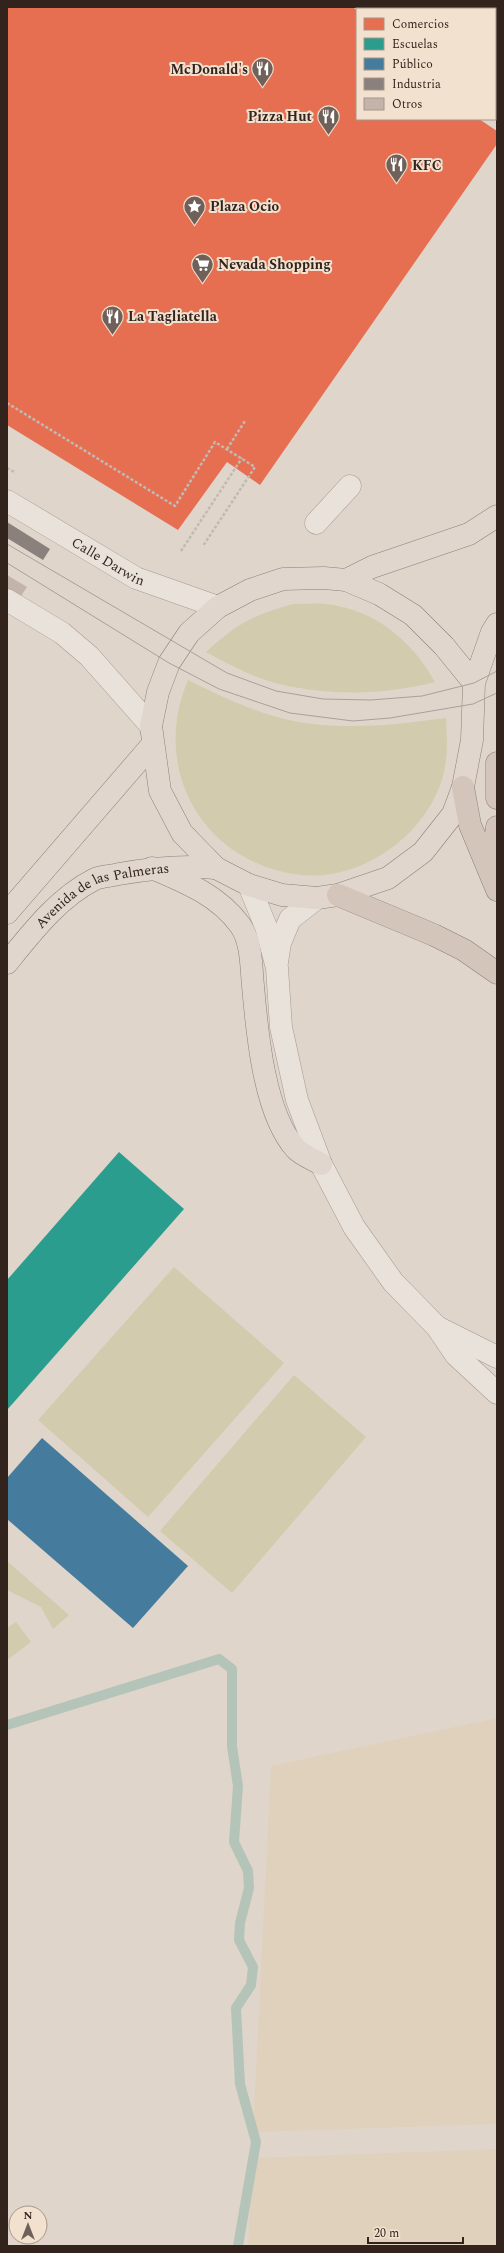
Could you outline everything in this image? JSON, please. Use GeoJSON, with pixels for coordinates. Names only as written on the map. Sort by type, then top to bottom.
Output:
{"type":"FeatureCollection","features":[{"type":"Feature","properties":{"kind":"highway"},"geometry":{"type":"LineString","coordinates":[[497,764],[497,798]]}},
{"type":"Feature","properties":{"kind":"highway"},"geometry":{"type":"LineString","coordinates":[[463,787],[470,825],[494,884]]}},
{"type":"Feature","properties":{"kind":"highway"},"geometry":{"type":"LineString","coordinates":[[494,884],[497,827]]}},
{"type":"Feature","properties":{"kind":"highway"},"geometry":{"type":"LineString","coordinates":[[327,896],[434,935],[464,950],[497,973]]}},
{"type":"Feature","properties":{"kind":"main road"},"geometry":{"type":"LineString","coordinates":[[346,580],[372,567],[469,534],[497,516]]}},
{"type":"Feature","properties":{"kind":"main road"},"geometry":{"type":"LineString","coordinates":[[474,683],[444,646],[413,615],[379,594],[346,580],[324,578],[283,579],[250,590],[218,607],[189,633],[169,663],[158,692],[151,735],[160,791],[182,833],[216,868],[249,885],[282,895],[327,896],[388,878],[423,852],[453,814],[463,787],[472,740],[474,683],[492,632],[497,624]]}},
{"type":"Feature","properties":{"kind":"main road"},"geometry":{"type":"LineString","coordinates":[[7,913],[151,735]]}},
{"type":"Feature","properties":{"kind":"main road","name":"Avenida de las Palmeras"},"geometry":{"type":"LineString","coordinates":[[7,962],[38,926],[69,896],[96,879],[152,868],[193,866],[216,868]]}},
{"type":"Feature","properties":{"kind":"main road"},"geometry":{"type":"LineString","coordinates":[[152,868],[190,884],[210,896],[227,909],[241,926],[249,948],[256,1028],[265,1076],[279,1121],[296,1149],[321,1164]]}},
{"type":"Feature","properties":{"kind":"street"},"geometry":{"type":"LineString","coordinates":[[316,523],[350,486]]}},
{"type":"Feature","properties":{"kind":"street","name":"Calle Darwin"},"geometry":{"type":"LineString","coordinates":[[7,501],[136,578],[218,607]]}},
{"type":"Feature","properties":{"kind":"street"},"geometry":{"type":"LineString","coordinates":[[7,600],[62,633],[85,652],[151,735]]}},
{"type":"Feature","properties":{"kind":"street"},"geometry":{"type":"LineString","coordinates":[[249,885],[266,927],[276,968],[281,1027],[297,1100],[321,1164],[354,1227],[388,1276],[438,1327],[456,1355],[497,1393]]}},
{"type":"Feature","properties":{"kind":"street"},"geometry":{"type":"LineString","coordinates":[[276,968],[280,943],[290,919],[327,896]]}},
{"type":"Feature","properties":{"kind":"street"},"geometry":{"type":"LineString","coordinates":[[438,1327],[497,1358]]}},
{"type":"Feature","properties":{"kind":"path"},"geometry":{"type":"LineString","coordinates":[[7,403],[175,506],[215,442],[255,466],[203,546]]}},
{"type":"Feature","properties":{"kind":"path"},"geometry":{"type":"LineString","coordinates":[[226,449],[245,420]]}},
{"type":"Feature","properties":{"kind":"path"},"geometry":{"type":"LineString","coordinates":[[181,551],[242,458]]}},
{"type":"Feature","properties":{"kind":"shaded area"},"geometry":{"type":"Polygon","coordinates":[[[293,604],[327,604],[345,607],[377,621],[404,641],[426,667],[435,682],[377,692],[318,691],[279,684],[260,678],[206,652],[227,634],[255,617],[293,604]]]}},
{"type":"Feature","properties":{"kind":"shaded area"},"geometry":{"type":"Polygon","coordinates":[[[188,680],[233,701],[264,713],[280,718],[312,724],[362,726],[396,724],[446,718],[446,758],[444,772],[436,795],[423,816],[407,835],[388,851],[366,863],[343,872],[318,875],[294,874],[261,865],[233,850],[209,829],[192,804],[180,776],[176,745],[178,713],[188,680]]]}},
{"type":"Feature","properties":{"kind":"shaded area"},"geometry":{"type":"Polygon","coordinates":[[[174,1267],[284,1363],[148,1517],[38,1420],[174,1267]]]}},
{"type":"Feature","properties":{"kind":"shaded area"},"geometry":{"type":"Polygon","coordinates":[[[294,1375],[366,1437],[232,1593],[160,1531],[294,1375]]]}},
{"type":"Feature","properties":{"kind":"shaded area"},"geometry":{"type":"Polygon","coordinates":[[[7,1561],[69,1615],[53,1629],[41,1607],[7,1590],[7,1561]]]}},
{"type":"Feature","properties":{"kind":"shaded area"},"geometry":{"type":"Polygon","coordinates":[[[16,1622],[31,1642],[7,1660],[7,1628],[16,1622]]]}},
{"type":"Feature","properties":{"kind":"shaded area"},"geometry":{"type":"Polygon","coordinates":[[[497,1718],[497,2124],[253,2132],[271,1766],[497,1718]]]}},
{"type":"Feature","properties":{"kind":"shaded area"},"geometry":{"type":"Polygon","coordinates":[[[497,2149],[497,2246],[248,2246],[252,2158],[497,2149]]]}},
{"type":"Feature","properties":{"kind":"building: Comercios","name":"Nevada Shopping"},"geometry":{"type":"Polygon","coordinates":[[[7,7],[353,7],[356,10],[356,120],[480,120],[497,131],[497,144],[260,485],[227,462],[178,530],[7,425],[7,7]]]}},
{"type":"Feature","properties":{"kind":"building: Escuelas"},"geometry":{"type":"Polygon","coordinates":[[[119,1152],[184,1209],[7,1410],[7,1280],[119,1152]]]}},
{"type":"Feature","properties":{"kind":"building: Público"},"geometry":{"type":"Polygon","coordinates":[[[42,1438],[188,1566],[133,1628],[7,1519],[7,1478],[42,1438]]]}},
{"type":"Feature","properties":{"kind":"building: Industria"},"geometry":{"type":"Polygon","coordinates":[[[7,522],[50,549],[43,560],[7,538],[7,522]]]}},
{"type":"Feature","properties":{"kind":"building: Otros"},"geometry":{"type":"Polygon","coordinates":[[[7,575],[27,587],[19,599],[7,591],[7,575]]]}},
{"type":"Feature","properties":{"kind":"waterway"},"geometry":{"type":"LineString","coordinates":[[7,1725],[219,1659],[232,1669],[232,1746],[238,1786],[234,1842],[248,1871],[249,1888],[240,1923],[239,1940],[253,1967],[251,1985],[236,2008],[240,2084],[256,2142],[238,2246]]}},
{"type":"Feature","properties":{"kind":"tram line"},"geometry":{"type":"LineString","coordinates":[[7,544],[227,673],[276,691],[323,699],[371,700],[422,696],[474,683],[497,671]]}},
{"type":"Feature","properties":{"kind":"tram line"},"geometry":{"type":"LineString","coordinates":[[7,563],[169,663],[219,689],[290,713],[353,721],[390,718],[473,704],[497,693]]}},
{"type":"Feature","properties":{"kind":"place","name":"McDonald's"},"geometry":{"type":"Point","coordinates":[263,88]}},
{"type":"Feature","properties":{"kind":"place","name":"Pizza Hut"},"geometry":{"type":"Point","coordinates":[328,136]}},
{"type":"Feature","properties":{"kind":"place","name":"KFC"},"geometry":{"type":"Point","coordinates":[397,184]}},
{"type":"Feature","properties":{"kind":"place","name":"Plaza Ocio"},"geometry":{"type":"Point","coordinates":[195,226]}},
{"type":"Feature","properties":{"kind":"place","name":"Nevada Shopping"},"geometry":{"type":"Point","coordinates":[203,284]}},
{"type":"Feature","properties":{"kind":"place","name":"La Tagliatella"},"geometry":{"type":"Point","coordinates":[113,336]}}]}
